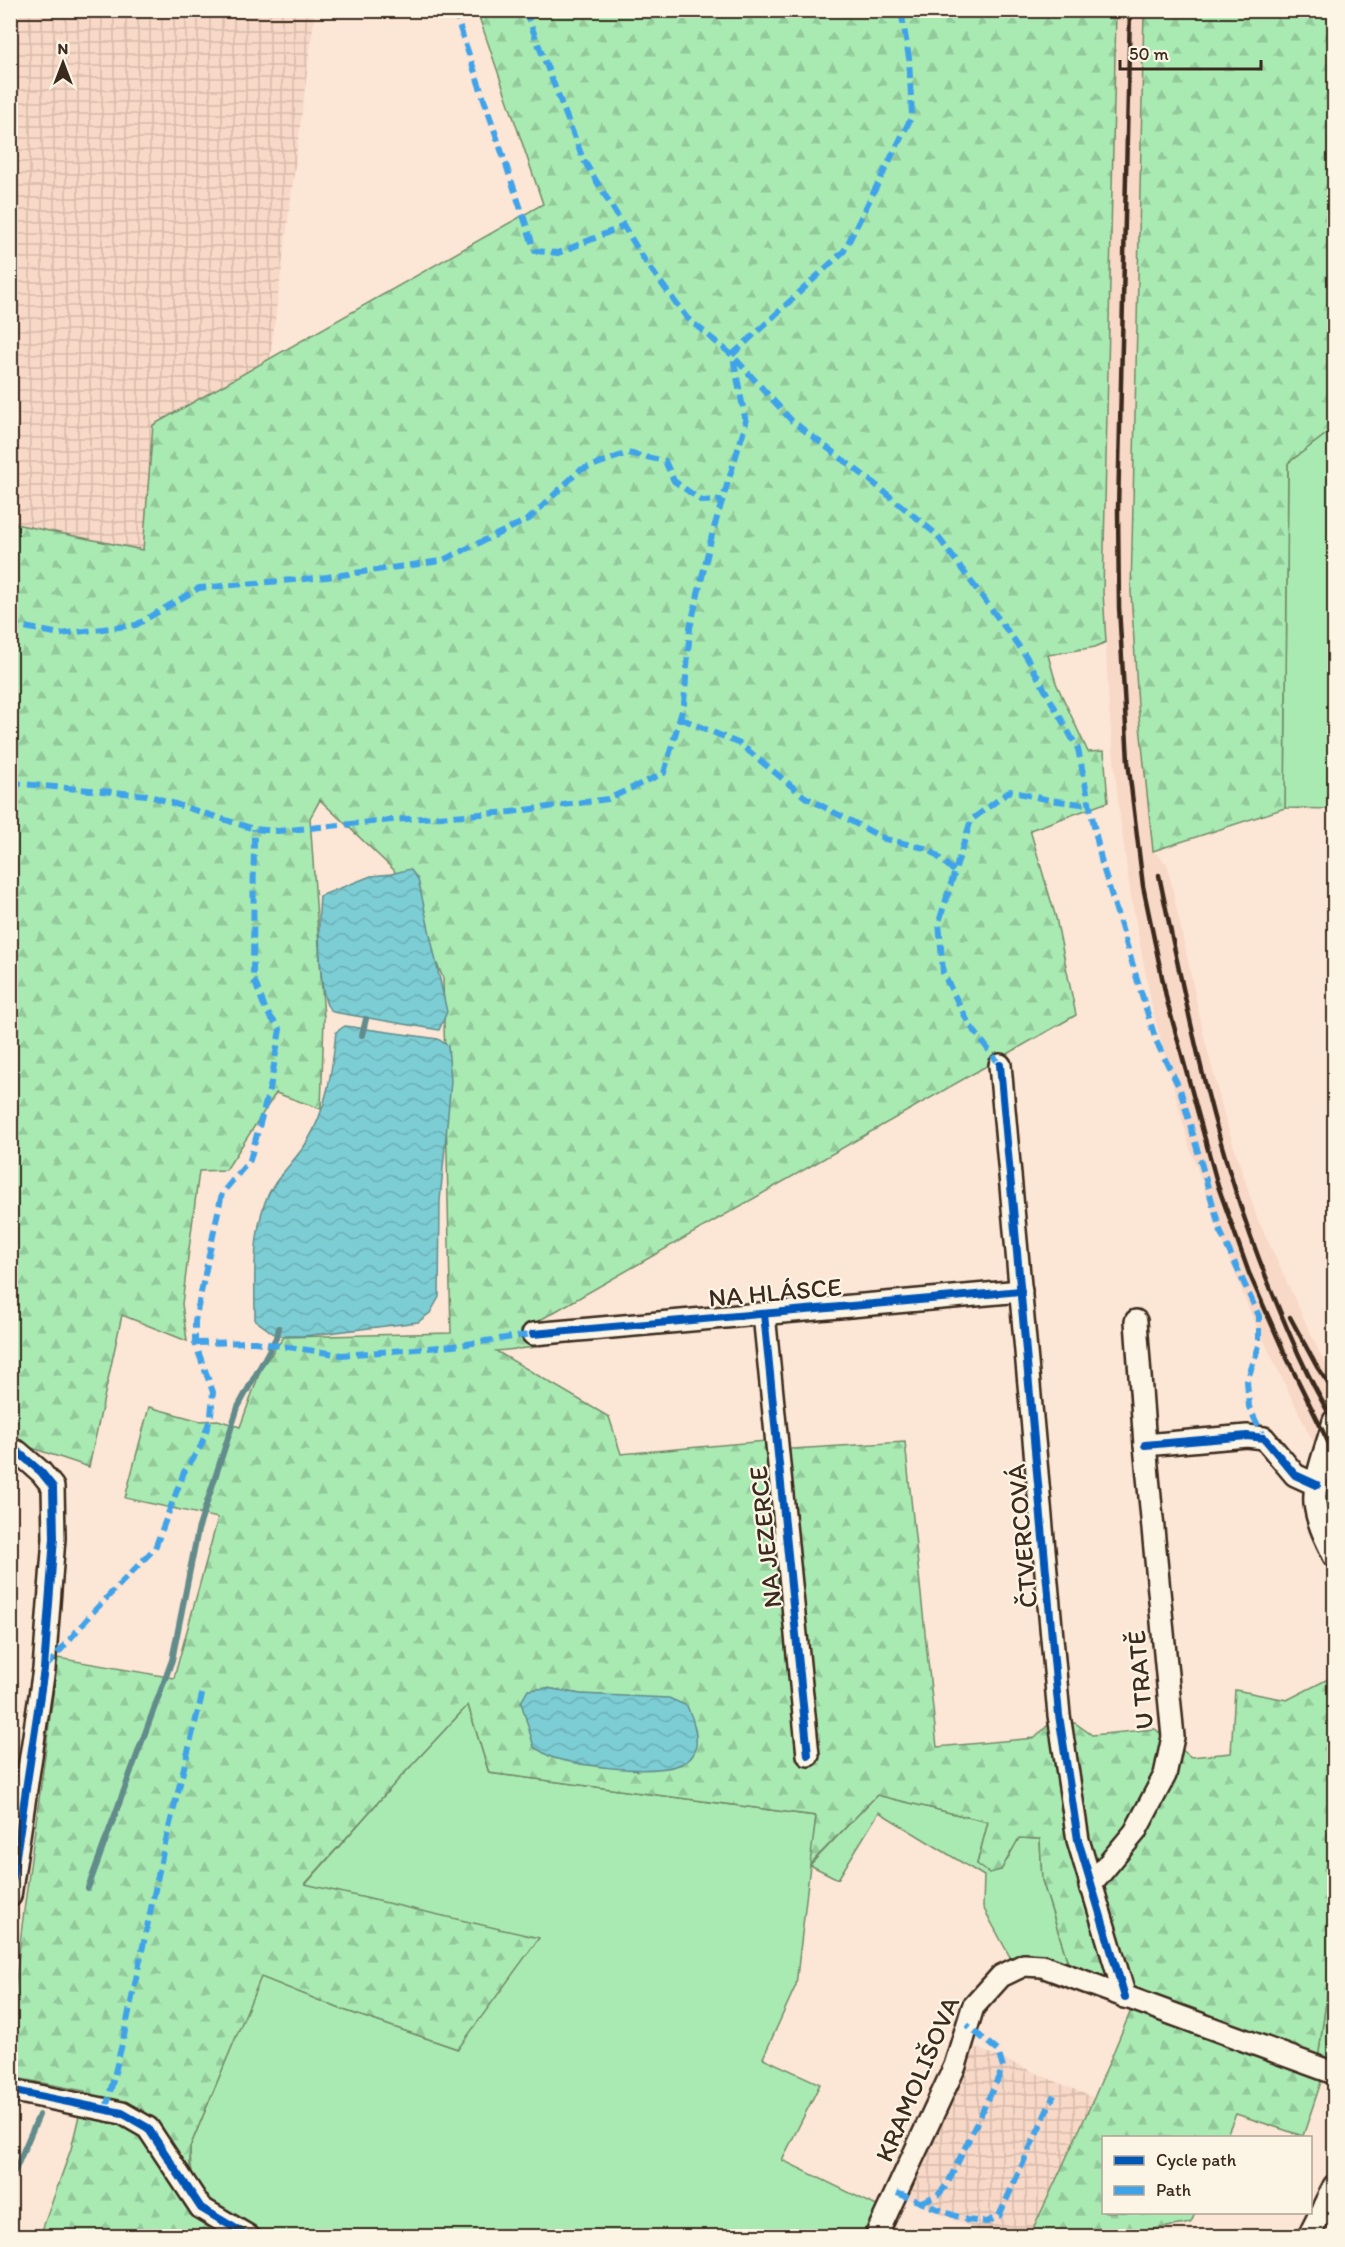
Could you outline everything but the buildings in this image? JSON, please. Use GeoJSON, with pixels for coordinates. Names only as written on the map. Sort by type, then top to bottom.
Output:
{"type":"FeatureCollection","features":[{"type":"Feature","properties":{"kind":"street","name":"ČTVERCOVÁ"},"geometry":{"type":"LineString","coordinates":[[1000,1065],[1059,1715],[1078,1840],[1125,1997]]}},
{"type":"Feature","properties":{"kind":"street","name":"NA HLÁSCE"},"geometry":{"type":"LineString","coordinates":[[533,1334],[1021,1291]]}},
{"type":"Feature","properties":{"kind":"street","name":"NA JEZERCE"},"geometry":{"type":"LineString","coordinates":[[764,1314],[808,1755]]}},
{"type":"Feature","properties":{"kind":"street","name":"U TRATĚ"},"geometry":{"type":"LineString","coordinates":[[1090,1886],[1135,1832],[1165,1775],[1173,1737],[1145,1445],[1136,1321]]}},
{"type":"Feature","properties":{"kind":"street"},"geometry":{"type":"LineString","coordinates":[[1335,1421],[1317,1485],[1315,1502],[1318,1521],[1335,1556]]}},
{"type":"Feature","properties":{"kind":"street"},"geometry":{"type":"LineString","coordinates":[[1145,1445],[1247,1436],[1264,1438],[1295,1475],[1317,1485]]}},
{"type":"Feature","properties":{"kind":"street"},"geometry":{"type":"LineString","coordinates":[[10,1449],[26,1458],[53,1487],[54,1538],[44,1669],[17,1809],[10,1896]]}},
{"type":"Feature","properties":{"kind":"street","name":"KRAMOLIŠOVA"},"geometry":{"type":"LineString","coordinates":[[876,2236],[955,2066],[973,2007],[1001,1976],[1024,1965],[1042,1966],[1335,2073]]}},
{"type":"Feature","properties":{"kind":"street"},"geometry":{"type":"LineString","coordinates":[[10,2090],[122,2112],[148,2128],[201,2208],[248,2236]]}},
{"type":"Feature","properties":{"kind":"street"},"geometry":{"type":"LineString","coordinates":[[1309,2236],[1335,2186]]}},
{"type":"Feature","properties":{"kind":"shaded area"},"geometry":{"type":"Polygon","coordinates":[[[11,11],[315,11],[270,358],[153,425],[143,550],[11,523],[11,11]]]}},
{"type":"Feature","properties":{"kind":"shaded area"},"geometry":{"type":"Polygon","coordinates":[[[1116,11],[1144,11],[1131,592],[1138,706],[1153,851],[1167,864],[1204,1037],[1225,1119],[1257,1218],[1321,1356],[1334,1378],[1334,1485],[1252,1316],[1190,1148],[1152,1007],[1130,890],[1109,708],[1103,592],[1116,11]]]}},
{"type":"Feature","properties":{"kind":"shaded area"},"geometry":{"type":"Polygon","coordinates":[[[968,2044],[1094,2098],[1030,2236],[991,2236],[903,2197],[968,2044]]]}},
{"type":"Feature","properties":{"kind":"green space"},"geometry":{"type":"Polygon","coordinates":[[[477,11],[1116,11],[1103,592],[1106,642],[1095,647],[1048,655],[1056,683],[1088,752],[1104,751],[1108,802],[1030,830],[1056,918],[1076,1015],[533,1324],[537,1347],[496,1351],[609,1417],[621,1454],[766,1441],[792,1449],[905,1442],[937,1747],[1035,1738],[1049,1724],[1075,1723],[1092,1735],[1155,1729],[1191,1757],[1231,1753],[1235,1690],[1287,1700],[1334,1676],[1334,1965],[1331,1965],[1318,2059],[1069,1966],[1042,1880],[1040,1839],[1019,1838],[1001,1870],[989,1873],[977,1864],[988,1822],[877,1795],[810,1864],[816,1816],[489,1773],[468,1705],[305,1884],[539,1938],[458,2049],[338,2008],[261,1977],[190,2147],[190,2214],[230,2236],[40,2236],[71,2149],[85,2091],[11,2077],[11,2026],[22,1926],[58,1658],[174,1678],[218,1518],[125,1498],[149,1407],[200,1421],[218,1420],[240,1427],[262,1366],[284,1337],[451,1333],[443,978],[394,870],[320,800],[310,818],[324,1018],[321,1109],[276,1093],[226,1170],[199,1171],[182,1304],[187,1341],[122,1315],[89,1467],[11,1441],[10,523],[143,550],[153,425],[543,204],[477,11]],[[547,1688],[637,1770],[620,1697],[580,1694],[547,1688]]]}},
{"type":"Feature","properties":{"kind":"green space"},"geometry":{"type":"Polygon","coordinates":[[[1144,11],[1334,11],[1334,428],[1288,463],[1285,808],[1153,851],[1138,706],[1131,592],[1144,11]]]}},
{"type":"Feature","properties":{"kind":"green space"},"geometry":{"type":"Polygon","coordinates":[[[1334,428],[1334,809],[1285,808],[1288,463],[1334,428]]]}},
{"type":"Feature","properties":{"kind":"green space"},"geometry":{"type":"Polygon","coordinates":[[[468,1705],[489,1773],[816,1816],[811,1864],[877,1795],[988,1822],[977,1864],[1001,1870],[1019,1838],[1040,1839],[1042,1880],[1069,1966],[1037,1954],[1010,1957],[983,1907],[984,1876],[879,1812],[838,1879],[810,1865],[796,1985],[763,2058],[820,2084],[782,2160],[877,2206],[863,2236],[277,2236],[225,2213],[202,2197],[192,2173],[190,2147],[261,1976],[338,2008],[458,2049],[410,1910],[305,1885],[468,1705]]]}},
{"type":"Feature","properties":{"kind":"green space"},"geometry":{"type":"Polygon","coordinates":[[[1331,1965],[1334,1965],[1334,2063],[1318,2059],[1331,1965]]]}},
{"type":"Feature","properties":{"kind":"green space"},"geometry":{"type":"Polygon","coordinates":[[[1132,2008],[1322,2079],[1303,2136],[1236,2114],[1226,2136],[1102,2136],[1102,2214],[1195,2214],[1191,2223],[1111,2236],[1030,2236],[1094,2098],[1132,2008]]]}},
{"type":"Feature","properties":{"kind":"water"},"geometry":{"type":"Polygon","coordinates":[[[410,869],[418,879],[447,1012],[439,1030],[333,1012],[324,996],[320,952],[320,896],[371,876],[410,869]]]}},
{"type":"Feature","properties":{"kind":"water"},"geometry":{"type":"Polygon","coordinates":[[[345,1026],[438,1039],[448,1046],[451,1081],[440,1201],[439,1297],[430,1313],[418,1322],[304,1336],[277,1336],[255,1320],[255,1260],[261,1216],[269,1193],[302,1150],[314,1129],[328,1089],[336,1032],[345,1026]]]}},
{"type":"Feature","properties":{"kind":"water"},"geometry":{"type":"Polygon","coordinates":[[[547,1688],[580,1694],[669,1698],[687,1706],[694,1723],[696,1737],[693,1755],[684,1763],[668,1768],[649,1769],[584,1765],[549,1756],[534,1747],[521,1702],[528,1690],[547,1688]]]}},
{"type":"Feature","properties":{"kind":"waterway"},"geometry":{"type":"LineString","coordinates":[[362,1035],[366,1019]]}},
{"type":"Feature","properties":{"kind":"waterway"},"geometry":{"type":"LineString","coordinates":[[88,1888],[172,1660],[198,1530],[238,1407],[277,1336],[279,1328]]}},
{"type":"Feature","properties":{"kind":"waterway"},"geometry":{"type":"LineString","coordinates":[[10,2182],[39,2115]]}},
{"type":"Feature","properties":{"kind":"railway"},"geometry":{"type":"LineString","coordinates":[[1130,10],[1118,509],[1119,607],[1128,761],[1143,886],[1167,1001],[1218,1186],[1249,1273],[1284,1352],[1334,1454]]}},
{"type":"Feature","properties":{"kind":"railway"},"geometry":{"type":"LineString","coordinates":[[1159,875],[1205,1084],[1234,1186],[1284,1322],[1307,1373],[1334,1422]]}},
{"type":"Feature","properties":{"kind":"railway"},"geometry":{"type":"LineString","coordinates":[[1290,1317],[1317,1367],[1334,1392]]}},
{"type":"Feature","properties":{"kind":"marked path"},"geometry":{"type":"LineString","coordinates":[[454,10],[535,251],[558,253],[624,226]]}},
{"type":"Feature","properties":{"kind":"marked path"},"geometry":{"type":"LineString","coordinates":[[525,10],[583,159],[645,261],[687,318],[732,355],[792,421],[936,534],[1026,656],[1078,749],[1102,864],[1156,1041],[1180,1089],[1221,1233],[1259,1316],[1259,1346],[1247,1381],[1249,1407],[1264,1438]]}},
{"type":"Feature","properties":{"kind":"marked path"},"geometry":{"type":"LineString","coordinates":[[732,355],[844,251],[912,116],[909,58],[901,10]]}},
{"type":"Feature","properties":{"kind":"marked path"},"geometry":{"type":"LineString","coordinates":[[10,783],[147,795],[254,829],[278,831],[511,812],[608,799],[664,773],[684,704],[690,628],[713,531],[746,423],[733,357]]}},
{"type":"Feature","properties":{"kind":"marked path"},"geometry":{"type":"LineString","coordinates":[[10,619],[19,626],[60,634],[136,625],[199,588],[327,577],[441,561],[529,519],[580,470],[628,453],[665,461],[674,481],[702,501],[722,500]]}},
{"type":"Feature","properties":{"kind":"marked path"},"geometry":{"type":"LineString","coordinates":[[680,718],[740,744],[805,797],[885,839],[929,849],[955,872]]}},
{"type":"Feature","properties":{"kind":"marked path"},"geometry":{"type":"LineString","coordinates":[[1000,1065],[969,1024],[943,973],[939,922],[971,820],[1010,791],[1049,800],[1090,805]]}},
{"type":"Feature","properties":{"kind":"marked path"},"geometry":{"type":"LineString","coordinates":[[46,1667],[94,1611],[155,1548],[184,1472],[201,1446],[211,1416],[213,1392],[195,1343],[195,1321],[222,1193],[250,1160],[271,1083],[280,1029],[266,1011],[253,977],[254,829]]}},
{"type":"Feature","properties":{"kind":"marked path"},"geometry":{"type":"LineString","coordinates":[[195,1343],[255,1342],[342,1355],[453,1346],[533,1334]]}},
{"type":"Feature","properties":{"kind":"marked path"},"geometry":{"type":"LineString","coordinates":[[106,2109],[163,1852],[203,1691]]}},
{"type":"Feature","properties":{"kind":"marked path"},"geometry":{"type":"LineString","coordinates":[[921,2202],[938,2195],[947,2185],[1003,2068],[998,2051],[967,2025]]}},
{"type":"Feature","properties":{"kind":"marked path"},"geometry":{"type":"LineString","coordinates":[[897,2193],[966,2220],[987,2222],[999,2216],[1054,2095]]}},
{"type":"Feature","properties":{"kind":"cycle path"},"geometry":{"type":"LineString","coordinates":[[1000,1065],[1059,1715],[1078,1840],[1125,1997]]}},
{"type":"Feature","properties":{"kind":"cycle path"},"geometry":{"type":"LineString","coordinates":[[533,1334],[1021,1291]]}},
{"type":"Feature","properties":{"kind":"cycle path"},"geometry":{"type":"LineString","coordinates":[[764,1314],[808,1755]]}},
{"type":"Feature","properties":{"kind":"cycle path"},"geometry":{"type":"LineString","coordinates":[[1145,1445],[1247,1436],[1264,1438],[1295,1475],[1317,1485]]}},
{"type":"Feature","properties":{"kind":"cycle path"},"geometry":{"type":"LineString","coordinates":[[10,1449],[18,1452],[41,1472],[53,1487],[54,1538],[44,1669],[10,1896]]}},
{"type":"Feature","properties":{"kind":"cycle path"},"geometry":{"type":"LineString","coordinates":[[10,2090],[122,2113],[148,2128],[201,2208],[248,2236]]}}]}
